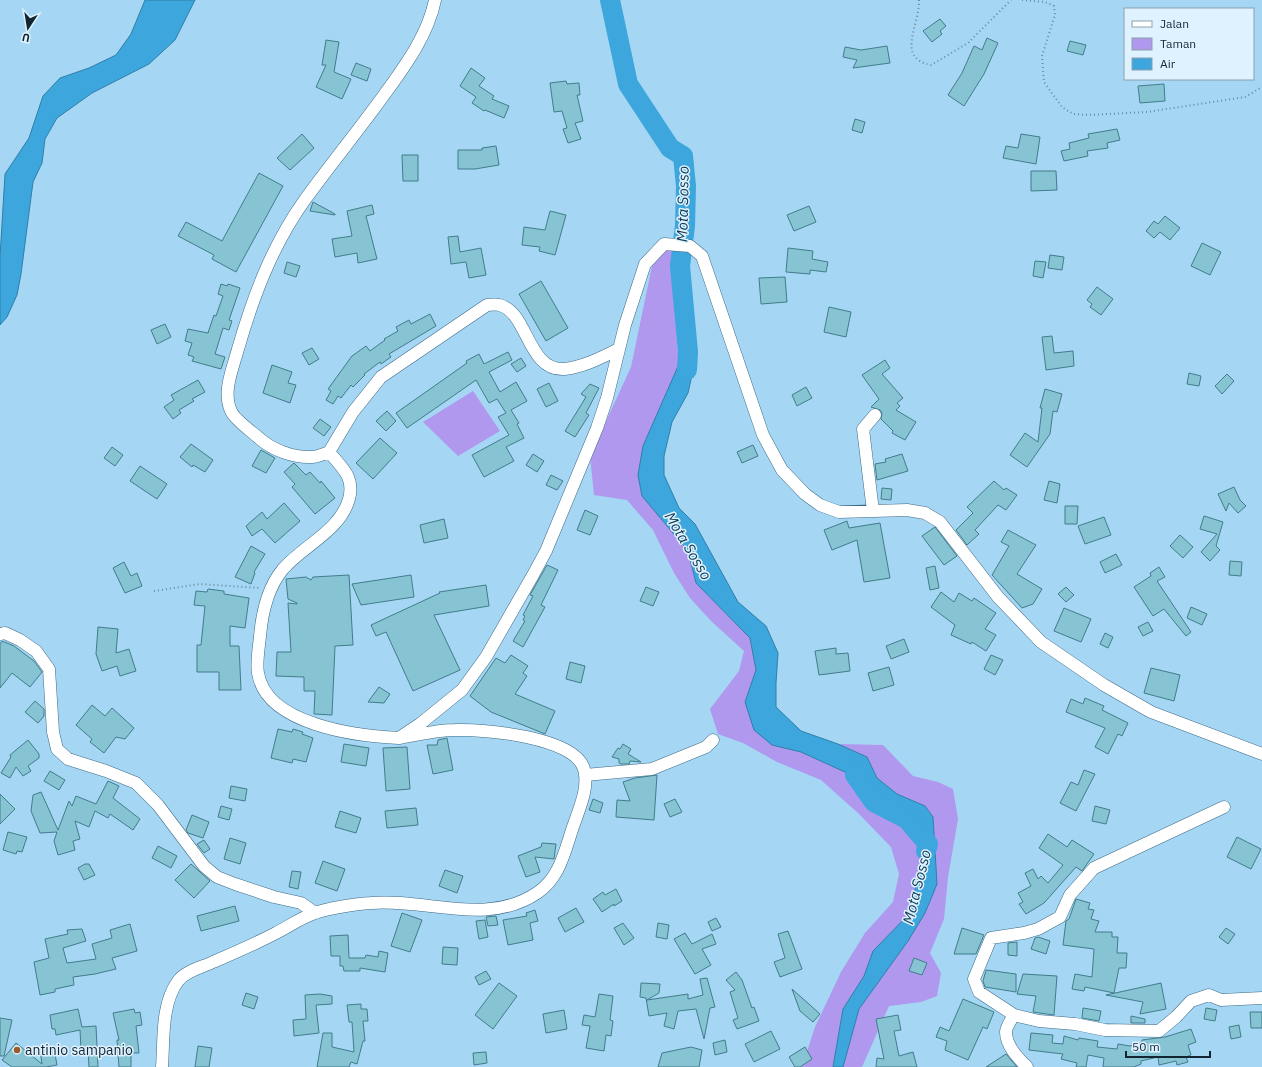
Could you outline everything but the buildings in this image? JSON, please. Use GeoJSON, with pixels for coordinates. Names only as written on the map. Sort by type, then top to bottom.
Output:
{"type":"FeatureCollection","features":[{"type":"Feature","properties":{"kind":"street"},"geometry":{"type":"LineString","coordinates":[[435,0],[423,36],[398,76],[304,201],[278,241],[262,276],[242,335],[228,387],[228,403],[231,413],[262,441],[278,450],[313,458],[329,452],[353,412],[381,377],[486,305],[499,305],[511,312],[539,358],[549,366],[563,369],[583,366],[619,349]]}},
{"type":"Feature","properties":{"kind":"street"},"geometry":{"type":"LineString","coordinates":[[399,738],[420,724],[462,690],[486,656],[546,551],[598,428],[625,325],[645,264],[664,244],[690,246],[702,256],[759,424],[782,470],[805,494],[820,506],[839,512],[907,510],[925,513],[940,522],[998,597],[1041,642],[1104,685],[1151,712],[1262,754]]}},
{"type":"Feature","properties":{"kind":"street"},"geometry":{"type":"LineString","coordinates":[[873,511],[863,429],[875,415]]}},
{"type":"Feature","properties":{"kind":"street"},"geometry":{"type":"LineString","coordinates":[[162,1067],[167,1006],[180,978],[259,942],[315,913],[371,903],[482,910],[502,908],[534,895],[546,887],[557,872],[586,786],[584,769],[579,758],[566,749],[518,735],[490,730],[453,730],[399,738],[368,737],[332,730],[298,717],[275,704],[262,684],[258,672],[261,616],[271,589],[283,569],[342,515],[348,501],[351,488],[348,476],[329,452]]}},
{"type":"Feature","properties":{"kind":"street"},"geometry":{"type":"LineString","coordinates":[[0,634],[5,633],[20,640],[36,651],[49,669],[53,732],[57,749],[68,759],[106,771],[136,784],[158,805],[204,866],[217,877],[274,897],[301,903],[315,913]]}},
{"type":"Feature","properties":{"kind":"street"},"geometry":{"type":"LineString","coordinates":[[585,775],[652,769],[706,747],[713,740]]}},
{"type":"Feature","properties":{"kind":"street"},"geometry":{"type":"LineString","coordinates":[[1224,807],[1094,868],[1070,895],[1060,918],[1038,929],[1024,933],[991,938],[974,978],[979,992],[1014,1015],[1039,1021],[1076,1024],[1105,1030],[1159,1031],[1176,1017],[1191,1001],[1209,995],[1221,1000],[1262,998]]}},
{"type":"Feature","properties":{"kind":"street"},"geometry":{"type":"LineString","coordinates":[[1014,1015],[1006,1031],[1009,1043],[1018,1058],[1027,1067]]}},
{"type":"Feature","properties":{"kind":"path"},"geometry":{"type":"LineString","coordinates":[[919,0],[919,9],[910,49],[913,57],[920,63],[931,66],[968,43],[1010,0]]}},
{"type":"Feature","properties":{"kind":"path"},"geometry":{"type":"LineString","coordinates":[[1022,0],[1045,2],[1054,6],[1055,15],[1042,56],[1044,82],[1062,107],[1073,114],[1088,115],[1147,112],[1245,97],[1262,87]]}},
{"type":"Feature","properties":{"kind":"path"},"geometry":{"type":"LineString","coordinates":[[154,591],[200,584],[271,589]]}},
{"type":"Feature","properties":{"kind":"green space"},"geometry":{"type":"Polygon","coordinates":[[[664,251],[676,251],[673,296],[679,364],[643,446],[660,518],[688,551],[696,583],[750,638],[756,670],[745,702],[772,745],[801,752],[847,773],[862,795],[894,806],[914,820],[922,857],[910,913],[873,951],[864,976],[843,1009],[833,1067],[802,1067],[815,1027],[841,972],[865,933],[893,902],[899,874],[891,847],[858,813],[821,780],[777,762],[743,743],[718,734],[710,709],[739,671],[744,651],[711,621],[690,598],[674,573],[653,530],[627,500],[594,495],[590,456],[631,367],[652,266],[664,251]]]}},
{"type":"Feature","properties":{"kind":"green space"},"geometry":{"type":"Polygon","coordinates":[[[473,391],[500,431],[458,456],[423,422],[473,391]]]}},
{"type":"Feature","properties":{"kind":"green space"},"geometry":{"type":"Polygon","coordinates":[[[838,744],[883,745],[913,776],[938,782],[953,789],[958,819],[948,877],[944,919],[930,953],[941,973],[937,996],[921,1002],[889,1006],[862,1067],[843,1067],[859,1009],[908,941],[934,845],[933,817],[925,806],[897,794],[877,778],[867,757],[838,744]]]}},
{"type":"Feature","properties":{"kind":"water"},"geometry":{"type":"Polygon","coordinates":[[[145,0],[195,0],[175,40],[149,64],[92,93],[57,118],[45,139],[42,163],[33,182],[17,295],[7,317],[0,325],[0,257],[5,174],[29,138],[43,96],[60,78],[89,68],[116,55],[131,34],[145,0]]]}},
{"type":"Feature","properties":{"kind":"water"},"geometry":{"type":"Polygon","coordinates":[[[692,328],[696,357],[688,393],[672,422],[664,456],[664,475],[679,508],[695,524],[738,602],[766,626],[778,653],[776,707],[801,731],[838,744],[867,757],[877,778],[897,794],[925,806],[933,817],[937,884],[925,913],[908,941],[859,1009],[843,1067],[833,1067],[843,1009],[864,976],[873,951],[910,913],[922,857],[914,820],[894,806],[862,795],[847,773],[801,752],[772,745],[754,730],[745,702],[756,670],[750,638],[696,583],[688,551],[642,496],[638,475],[643,446],[679,364],[692,328]]]}},
{"type":"Feature","properties":{"kind":"waterway","name":"Mota Sosso"},"geometry":{"type":"LineString","coordinates":[[610,0],[628,84],[670,148],[683,156],[686,186],[685,226],[680,266],[688,352],[687,370]]}},
{"type":"Feature","properties":{"kind":"waterway","name":"Mota Sosso"},"geometry":{"type":"LineString","coordinates":[[855,775],[874,802],[907,819],[928,844],[926,851]]}},
{"type":"Feature","properties":{"kind":"place","name":"antinio sampanio"},"geometry":{"type":"Point","coordinates":[17,1050]}}]}
